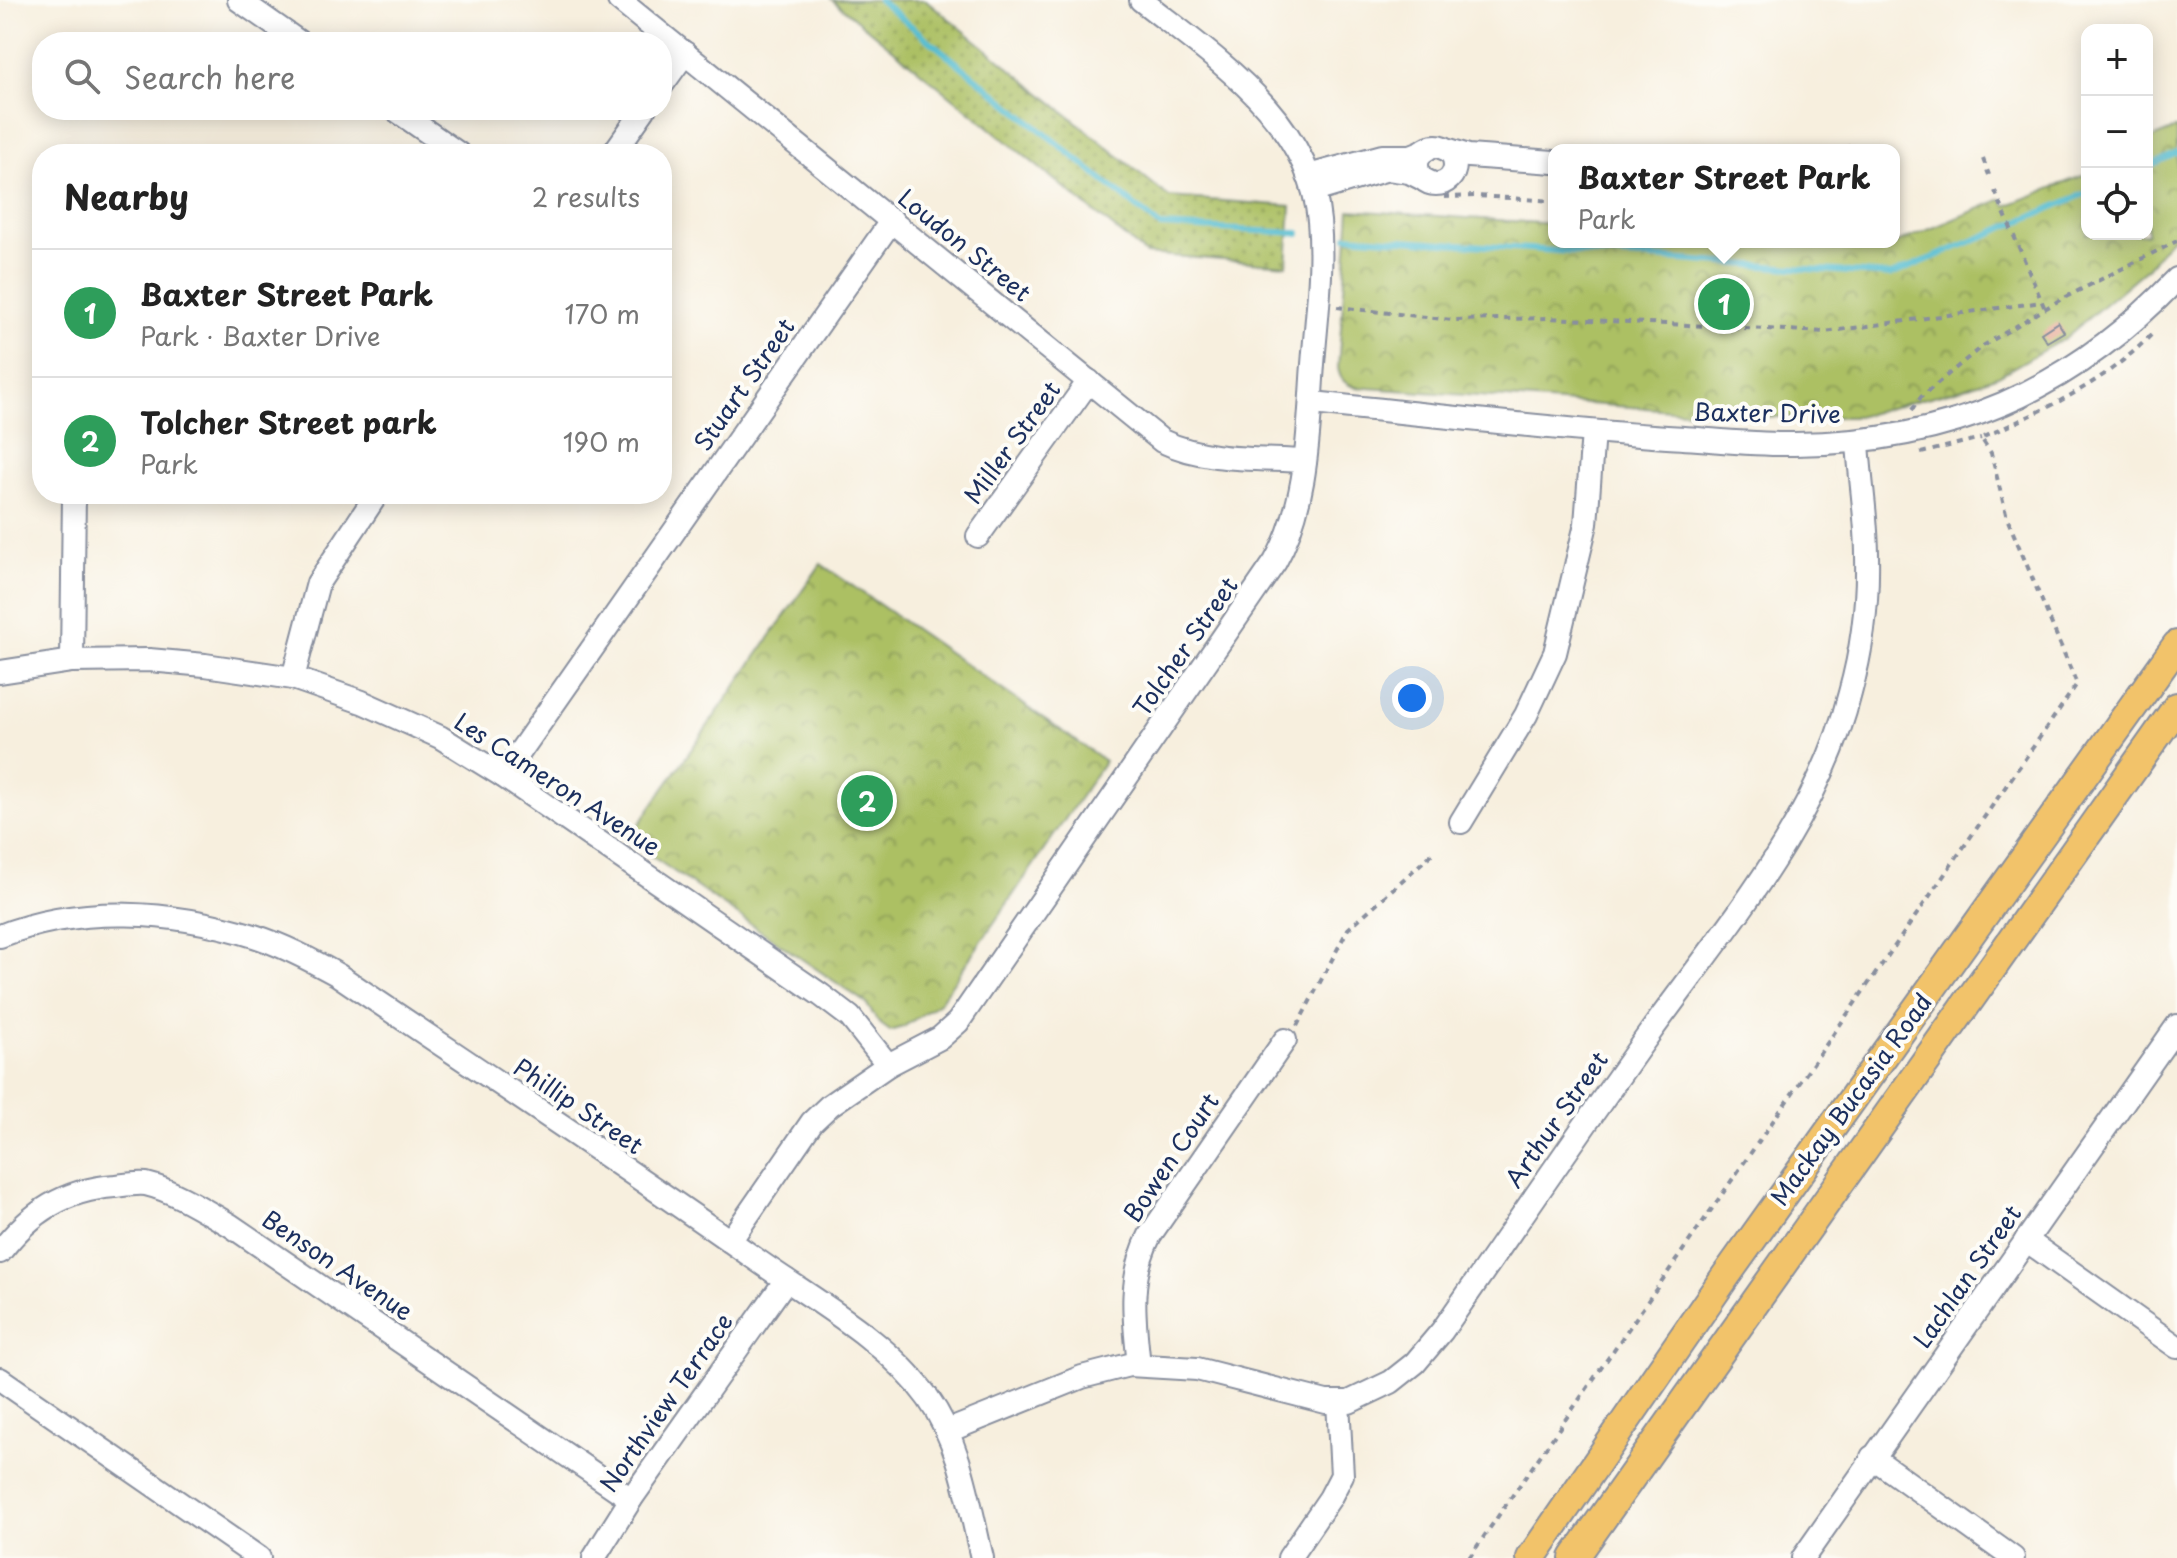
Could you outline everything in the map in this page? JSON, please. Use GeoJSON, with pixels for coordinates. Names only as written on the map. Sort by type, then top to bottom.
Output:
{"type":"FeatureCollection","features":[{"type":"Feature","properties":{"kind":"main road","name":"Mackay Bucasia Road"},"geometry":{"type":"LineString","coordinates":[[1531,1558],[1725,1277],[2177,645]]}},
{"type":"Feature","properties":{"kind":"main road","name":"Mackay Bucasia Road"},"geometry":{"type":"LineString","coordinates":[[1574,1558],[2177,707]]}},
{"type":"Feature","properties":{"kind":"street"},"geometry":{"type":"LineString","coordinates":[[239,0],[285,32]]}},
{"type":"Feature","properties":{"kind":"street","name":"Loudon Street"},"geometry":{"type":"LineString","coordinates":[[619,0],[659,32]]}},
{"type":"Feature","properties":{"kind":"street","name":"Tolcher Street"},"geometry":{"type":"LineString","coordinates":[[730,1241],[812,1122],[830,1105],[888,1065],[940,1038],[958,1022],[1275,562],[1293,525],[1305,461],[1311,403],[1320,263],[1320,222],[1311,183],[1283,127],[1262,101],[1142,0]]}},
{"type":"Feature","properties":{"kind":"street","name":"Loudon Street"},"geometry":{"type":"LineString","coordinates":[[672,43],[1141,425],[1181,450],[1218,456],[1305,461]]}},
{"type":"Feature","properties":{"kind":"street"},"geometry":{"type":"LineString","coordinates":[[672,71],[685,53]]}},
{"type":"Feature","properties":{"kind":"street"},"geometry":{"type":"LineString","coordinates":[[410,120],[445,144]]}},
{"type":"Feature","properties":{"kind":"street"},"geometry":{"type":"LineString","coordinates":[[620,144],[637,120]]}},
{"type":"Feature","properties":{"kind":"street"},"geometry":{"type":"LineString","coordinates":[[1311,183],[1382,156],[1411,156],[1434,149],[1468,156],[1548,162]]}},
{"type":"Feature","properties":{"kind":"street"},"geometry":{"type":"LineString","coordinates":[[1434,149],[1418,160],[1418,168],[1421,176],[1440,182],[1460,172],[1473,170],[1548,175]]}},
{"type":"Feature","properties":{"kind":"street"},"geometry":{"type":"LineString","coordinates":[[1434,149],[1452,154],[1455,162],[1454,170],[1440,182]]}},
{"type":"Feature","properties":{"kind":"street"},"geometry":{"type":"LineString","coordinates":[[1311,183],[1388,169],[1440,182]]}},
{"type":"Feature","properties":{"kind":"street","name":"Stuart Street"},"geometry":{"type":"LineString","coordinates":[[503,776],[892,220]]}},
{"type":"Feature","properties":{"kind":"street","name":"Baxter Drive"},"geometry":{"type":"LineString","coordinates":[[1311,403],[1593,432],[1791,444],[1858,442],[1942,426],[1997,408],[2049,383],[2101,348],[2149,308],[2177,279]]}},
{"type":"Feature","properties":{"kind":"street","name":"Miller Street"},"geometry":{"type":"LineString","coordinates":[[978,536],[1089,381]]}},
{"type":"Feature","properties":{"kind":"street"},"geometry":{"type":"LineString","coordinates":[[1461,822],[1526,715],[1555,653],[1586,524],[1593,432]]}},
{"type":"Feature","properties":{"kind":"street","name":"Arthur Street"},"geometry":{"type":"LineString","coordinates":[[948,1431],[1082,1377],[1139,1365],[1197,1369],[1326,1402],[1349,1402],[1391,1382],[1415,1363],[1442,1331],[1599,1103],[1797,826],[1819,783],[1837,737],[1860,649],[1867,556],[1858,442]]}},
{"type":"Feature","properties":{"kind":"street"},"geometry":{"type":"LineString","coordinates":[[72,661],[74,504]]}},
{"type":"Feature","properties":{"kind":"street"},"geometry":{"type":"LineString","coordinates":[[293,678],[318,583],[370,504]]}},
{"type":"Feature","properties":{"kind":"street","name":"Les Cameron Avenue"},"geometry":{"type":"LineString","coordinates":[[0,672],[72,661],[149,660],[293,678],[362,702],[440,737],[503,776],[821,995],[850,1017],[888,1065]]}},
{"type":"Feature","properties":{"kind":"street","name":"Phillip Street"},"geometry":{"type":"LineString","coordinates":[[0,936],[21,928],[82,917],[145,914],[205,923],[256,936],[338,975],[730,1241],[855,1328],[892,1359],[927,1397],[948,1431],[982,1558]]}},
{"type":"Feature","properties":{"kind":"street","name":"Lachlan Street"},"geometry":{"type":"LineString","coordinates":[[1803,1558],[2175,1033]]}},
{"type":"Feature","properties":{"kind":"street","name":"Bowen Court"},"geometry":{"type":"LineString","coordinates":[[1139,1365],[1132,1303],[1140,1254],[1285,1040]]}},
{"type":"Feature","properties":{"kind":"street","name":"Benson Avenue"},"geometry":{"type":"LineString","coordinates":[[0,1252],[34,1216],[62,1197],[101,1187],[144,1184],[187,1201],[230,1225],[631,1499]]}},
{"type":"Feature","properties":{"kind":"street"},"geometry":{"type":"LineString","coordinates":[[2026,1240],[2177,1347]]}},
{"type":"Feature","properties":{"kind":"street","name":"Northview Terrace"},"geometry":{"type":"LineString","coordinates":[[594,1558],[631,1499],[786,1280]]}},
{"type":"Feature","properties":{"kind":"street"},"geometry":{"type":"LineString","coordinates":[[0,1379],[254,1557]]}},
{"type":"Feature","properties":{"kind":"street"},"geometry":{"type":"LineString","coordinates":[[1289,1558],[1342,1475],[1338,1402]]}},
{"type":"Feature","properties":{"kind":"street"},"geometry":{"type":"LineString","coordinates":[[1872,1457],[2013,1558]]}},
{"type":"Feature","properties":{"kind":"path"},"geometry":{"type":"LineString","coordinates":[[1983,159],[1989,175]]}},
{"type":"Feature","properties":{"kind":"path"},"geometry":{"type":"LineString","coordinates":[[1995,191],[2045,309]]}},
{"type":"Feature","properties":{"kind":"path"},"geometry":{"type":"LineString","coordinates":[[1913,418],[1914,405],[1981,347],[2045,309],[2177,241]]}},
{"type":"Feature","properties":{"kind":"path"},"geometry":{"type":"LineString","coordinates":[[1337,307],[1452,320],[1549,318],[1825,332],[2042,302]]}},
{"type":"Feature","properties":{"kind":"path"},"geometry":{"type":"LineString","coordinates":[[1920,453],[1981,438],[2066,400],[2135,351],[2156,330]]}},
{"type":"Feature","properties":{"kind":"path"},"geometry":{"type":"LineString","coordinates":[[1469,1558],[2077,684],[2007,518],[1991,453],[1981,438]]}},
{"type":"Feature","properties":{"kind":"path"},"geometry":{"type":"LineString","coordinates":[[1285,1040],[1303,1018],[1348,929],[1434,852]]}},
{"type":"Feature","properties":{"kind":"green space"},"geometry":{"type":"Polygon","coordinates":[[[832,0],[926,0],[1169,197],[1291,206],[1287,265],[1146,254],[832,0]]]}},
{"type":"Feature","properties":{"kind":"green space"},"geometry":{"type":"Polygon","coordinates":[[[2177,128],[2177,231],[2146,269],[2065,338],[1998,376],[1963,388],[1857,417],[1769,417],[1354,387],[1343,380],[1338,368],[1350,210],[1548,224],[1548,248],[1900,248],[1900,242],[2002,199],[2006,206],[2081,176],[2081,240],[2153,240],[2153,138],[2177,128]]]}},
{"type":"Feature","properties":{"kind":"green space"},"geometry":{"type":"Polygon","coordinates":[[[821,564],[1105,761],[939,1003],[903,1027],[890,1031],[878,1022],[866,1003],[628,840],[821,564]]]}},
{"type":"Feature","properties":{"kind":"building"},"geometry":{"type":"Polygon","coordinates":[[[2058,322],[2064,332],[2047,342],[2041,333],[2058,322]]]}},
{"type":"Feature","properties":{"kind":"waterway"},"geometry":{"type":"LineString","coordinates":[[879,0],[1160,226],[1299,233]]}},
{"type":"Feature","properties":{"kind":"waterway"},"geometry":{"type":"LineString","coordinates":[[2153,164],[2177,153]]}},
{"type":"Feature","properties":{"kind":"waterway"},"geometry":{"type":"LineString","coordinates":[[1347,236],[1891,275],[2081,196]]}},
{"type":"Feature","properties":{"kind":"place","name":"Baxter Street Park"},"geometry":{"type":"Point","coordinates":[1724,304]}},
{"type":"Feature","properties":{"kind":"place","name":"Tolcher Street park"},"geometry":{"type":"Point","coordinates":[867,801]}}]}
